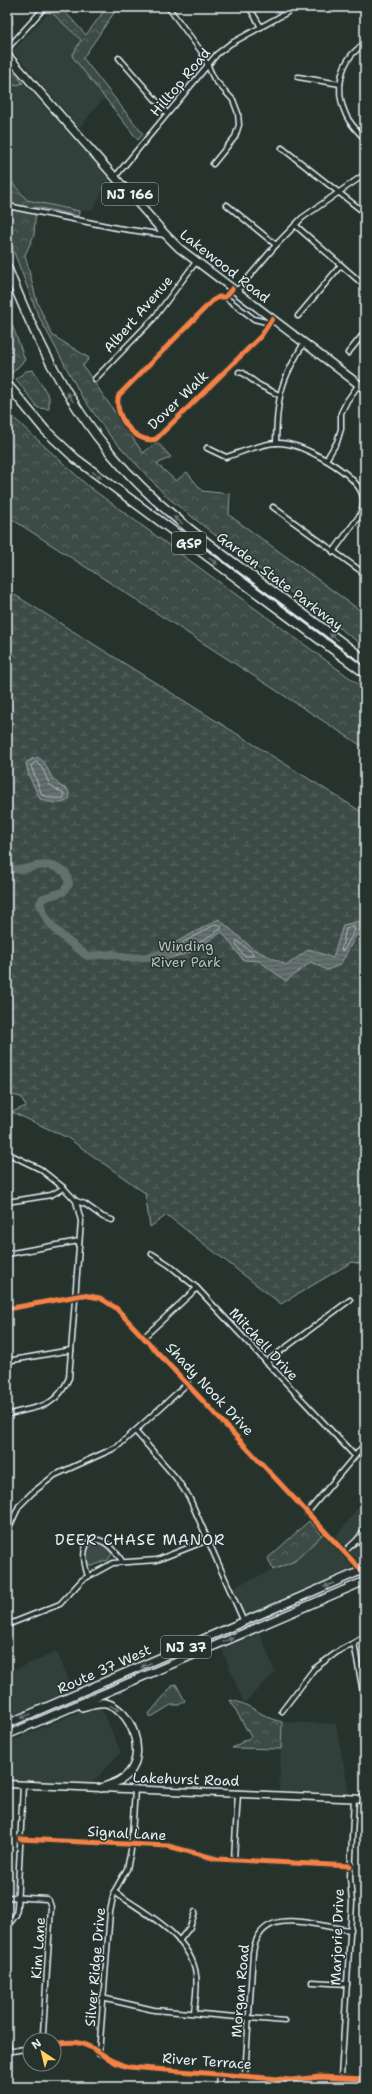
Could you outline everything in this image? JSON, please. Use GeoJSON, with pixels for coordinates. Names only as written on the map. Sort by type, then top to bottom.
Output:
{"type":"FeatureCollection","features":[{"type":"Feature","properties":{"kind":"highway","name":"Garden State Parkway"},"geometry":{"type":"LineString","coordinates":[[7,267],[36,337],[58,378],[92,430],[122,467],[164,508],[209,544],[365,660]]}},
{"type":"Feature","properties":{"kind":"highway","name":"Garden State Parkway"},"geometry":{"type":"LineString","coordinates":[[7,384],[45,430],[76,459],[365,673]]}},
{"type":"Feature","properties":{"kind":"main road","name":"Lakewood Road"},"geometry":{"type":"LineString","coordinates":[[7,55],[166,235],[196,262],[234,290],[271,321],[304,343],[362,386]]}},
{"type":"Feature","properties":{"kind":"main road","name":"Route 37 West"},"geometry":{"type":"LineString","coordinates":[[7,1724],[364,1570]]}},
{"type":"Feature","properties":{"kind":"main road","name":"Route 37 West"},"geometry":{"type":"LineString","coordinates":[[7,1735],[365,1581]]}},
{"type":"Feature","properties":{"kind":"main road"},"geometry":{"type":"LineString","coordinates":[[64,1711],[104,1703],[123,1713],[132,1728],[136,1756],[134,1766],[125,1778],[101,1788]]}},
{"type":"Feature","properties":{"kind":"main road","name":"Lakehurst Road"},"geometry":{"type":"LineString","coordinates":[[7,1784],[365,1799]]}},
{"type":"Feature","properties":{"kind":"street"},"geometry":{"type":"LineString","coordinates":[[7,49],[45,7]]}},
{"type":"Feature","properties":{"kind":"street"},"geometry":{"type":"LineString","coordinates":[[168,7],[201,51],[214,79],[233,100],[238,113],[239,125],[235,137],[213,164]]}},
{"type":"Feature","properties":{"kind":"street"},"geometry":{"type":"LineString","coordinates":[[249,7],[261,28]]}},
{"type":"Feature","properties":{"kind":"street","name":"Hilltop Road"},"geometry":{"type":"LineString","coordinates":[[115,176],[223,49],[297,7]]}},
{"type":"Feature","properties":{"kind":"street"},"geometry":{"type":"LineString","coordinates":[[365,44],[353,52],[347,61],[340,84],[342,104],[346,115],[365,139]]}},
{"type":"Feature","properties":{"kind":"street"},"geometry":{"type":"LineString","coordinates":[[119,58],[167,113]]}},
{"type":"Feature","properties":{"kind":"street"},"geometry":{"type":"LineString","coordinates":[[298,77],[340,84]]}},
{"type":"Feature","properties":{"kind":"street"},"geometry":{"type":"LineString","coordinates":[[282,148],[337,193],[365,213]]}},
{"type":"Feature","properties":{"kind":"street","name":"Dover Walk"},"geometry":{"type":"LineString","coordinates":[[271,321],[261,336],[156,439],[149,441],[137,437],[118,410],[116,402],[119,395],[212,301],[219,297],[225,297],[234,290],[295,225],[365,174]]}},
{"type":"Feature","properties":{"kind":"street"},"geometry":{"type":"LineString","coordinates":[[228,204],[276,245]]}},
{"type":"Feature","properties":{"kind":"street"},"geometry":{"type":"LineString","coordinates":[[8,206],[117,228],[166,235]]}},
{"type":"Feature","properties":{"kind":"street"},"geometry":{"type":"LineString","coordinates":[[295,225],[365,286]]}},
{"type":"Feature","properties":{"kind":"street","name":"Albert Avenue"},"geometry":{"type":"LineString","coordinates":[[95,379],[154,318],[196,262]]}},
{"type":"Feature","properties":{"kind":"street"},"geometry":{"type":"LineString","coordinates":[[298,316],[341,265]]}},
{"type":"Feature","properties":{"kind":"street"},"geometry":{"type":"LineString","coordinates":[[225,297],[254,319],[271,321]]}},
{"type":"Feature","properties":{"kind":"street"},"geometry":{"type":"LineString","coordinates":[[348,353],[365,332]]}},
{"type":"Feature","properties":{"kind":"street"},"geometry":{"type":"LineString","coordinates":[[276,443],[279,395],[289,368],[304,343]]}},
{"type":"Feature","properties":{"kind":"street"},"geometry":{"type":"LineString","coordinates":[[239,372],[243,373],[259,385],[279,395]]}},
{"type":"Feature","properties":{"kind":"street"},"geometry":{"type":"LineString","coordinates":[[326,460],[337,442],[341,429],[341,414],[346,401],[362,386]]}},
{"type":"Feature","properties":{"kind":"street"},"geometry":{"type":"LineString","coordinates":[[207,448],[226,457],[276,443],[304,447],[326,460],[357,485],[363,501],[360,514],[334,552]]}},
{"type":"Feature","properties":{"kind":"street"},"geometry":{"type":"LineString","coordinates":[[273,507],[365,574]]}},
{"type":"Feature","properties":{"kind":"street"},"geometry":{"type":"LineString","coordinates":[[7,1153],[40,1169],[64,1188],[76,1201],[81,1221],[69,1378],[58,1396],[43,1407],[7,1415]]}},
{"type":"Feature","properties":{"kind":"street"},"geometry":{"type":"LineString","coordinates":[[7,1202],[51,1195],[64,1188]]}},
{"type":"Feature","properties":{"kind":"street"},"geometry":{"type":"LineString","coordinates":[[76,1201],[85,1204],[103,1217],[112,1220]]}},
{"type":"Feature","properties":{"kind":"street"},"geometry":{"type":"LineString","coordinates":[[7,1254],[79,1241]]}},
{"type":"Feature","properties":{"kind":"street","name":"Mitchell Drive"},"geometry":{"type":"LineString","coordinates":[[152,1254],[169,1265],[197,1288],[354,1456]]}},
{"type":"Feature","properties":{"kind":"street"},"geometry":{"type":"LineString","coordinates":[[144,1337],[197,1288]]}},
{"type":"Feature","properties":{"kind":"street","name":"Shady Nook Drive"},"geometry":{"type":"LineString","coordinates":[[7,1309],[83,1295],[96,1297],[109,1302],[188,1383],[344,1552],[364,1570]]}},
{"type":"Feature","properties":{"kind":"street"},"geometry":{"type":"LineString","coordinates":[[266,1362],[350,1300]]}},
{"type":"Feature","properties":{"kind":"street"},"geometry":{"type":"LineString","coordinates":[[7,1361],[71,1350]]}},
{"type":"Feature","properties":{"kind":"street"},"geometry":{"type":"LineString","coordinates":[[7,1532],[20,1506],[32,1493],[55,1475],[117,1447],[136,1432],[188,1383]]}},
{"type":"Feature","properties":{"kind":"street"},"geometry":{"type":"LineString","coordinates":[[136,1432],[182,1485],[189,1497],[244,1622]]}},
{"type":"Feature","properties":{"kind":"street"},"geometry":{"type":"LineString","coordinates":[[308,1513],[365,1444]]}},
{"type":"Feature","properties":{"kind":"street"},"geometry":{"type":"LineString","coordinates":[[344,1552],[365,1530]]}},
{"type":"Feature","properties":{"kind":"street"},"geometry":{"type":"LineString","coordinates":[[88,1576],[83,1553],[86,1545],[91,1541],[103,1540],[108,1543],[122,1561]]}},
{"type":"Feature","properties":{"kind":"street"},"geometry":{"type":"LineString","coordinates":[[7,1625],[60,1604],[88,1576],[113,1563],[122,1561],[157,1560],[208,1540]]}},
{"type":"Feature","properties":{"kind":"street"},"geometry":{"type":"LineString","coordinates":[[357,1540],[365,1545]]}},
{"type":"Feature","properties":{"kind":"street"},"geometry":{"type":"LineString","coordinates":[[282,1711],[314,1669],[340,1650],[365,1636]]}},
{"type":"Feature","properties":{"kind":"street"},"geometry":{"type":"LineString","coordinates":[[354,1642],[365,1702]]}},
{"type":"Feature","properties":{"kind":"street"},"geometry":{"type":"LineString","coordinates":[[7,1927],[16,1915],[23,1785]]}},
{"type":"Feature","properties":{"kind":"street","name":"Silver Ridge Drive"},"geometry":{"type":"LineString","coordinates":[[99,2054],[102,1998],[110,1912],[114,1892],[127,1869],[131,1844],[134,1789]]}},
{"type":"Feature","properties":{"kind":"street"},"geometry":{"type":"LineString","coordinates":[[234,1859],[238,1793]]}},
{"type":"Feature","properties":{"kind":"street","name":"Marjorie Drive"},"geometry":{"type":"LineString","coordinates":[[341,2077],[351,1930],[352,1903],[350,1866],[354,1798]]}},
{"type":"Feature","properties":{"kind":"street","name":"Signal Lane"},"geometry":{"type":"LineString","coordinates":[[20,1839],[168,1846],[217,1859],[350,1866]]}},
{"type":"Feature","properties":{"kind":"street"},"geometry":{"type":"LineString","coordinates":[[114,1892],[152,1917],[179,1941],[191,1956],[197,1976],[194,2012]]}},
{"type":"Feature","properties":{"kind":"street","name":"Kim Lane"},"geometry":{"type":"LineString","coordinates":[[7,1897],[47,1899],[51,1907],[44,2032]]}},
{"type":"Feature","properties":{"kind":"street"},"geometry":{"type":"LineString","coordinates":[[179,1941],[190,1927],[195,1912]]}},
{"type":"Feature","properties":{"kind":"street","name":"Morgan Road"},"geometry":{"type":"LineString","coordinates":[[245,2076],[253,1947],[260,1932],[269,1925],[283,1921],[316,1923],[351,1930]]}},
{"type":"Feature","properties":{"kind":"street"},"geometry":{"type":"LineString","coordinates":[[312,1982],[347,1984]]}},
{"type":"Feature","properties":{"kind":"street"},"geometry":{"type":"LineString","coordinates":[[102,1998],[154,2010],[194,2012],[285,2021]]}},
{"type":"Feature","properties":{"kind":"street"},"geometry":{"type":"LineString","coordinates":[[7,2040],[8,2052],[22,2049]]}},
{"type":"Feature","properties":{"kind":"street","name":"River Terrace"},"geometry":{"type":"LineString","coordinates":[[62,2043],[80,2043],[118,2065],[292,2080],[341,2077],[365,2079]]}},
{"type":"Feature","properties":{"kind":"street"},"geometry":{"type":"LineString","coordinates":[[219,2087],[220,2074]]}},
{"type":"Feature","properties":{"kind":"shaded area"},"geometry":{"type":"Polygon","coordinates":[[[50,11],[81,41],[72,56],[105,97],[79,128],[13,51],[50,11]]]}},
{"type":"Feature","properties":{"kind":"shaded area"},"geometry":{"type":"Polygon","coordinates":[[[23,83],[110,179],[92,210],[79,211],[27,200],[13,184],[7,159],[7,88],[23,83]]]}},
{"type":"Feature","properties":{"kind":"shaded area"},"geometry":{"type":"Polygon","coordinates":[[[360,1505],[365,1510],[365,1564],[362,1564],[335,1538],[360,1505]]]}},
{"type":"Feature","properties":{"kind":"shaded area"},"geometry":{"type":"Polygon","coordinates":[[[323,1534],[351,1564],[351,1569],[249,1614],[244,1613],[233,1587],[295,1561],[323,1534]]]}},
{"type":"Feature","properties":{"kind":"shaded area"},"geometry":{"type":"Polygon","coordinates":[[[260,1633],[275,1672],[244,1703],[222,1649],[260,1633]]]}},
{"type":"Feature","properties":{"kind":"shaded area"},"geometry":{"type":"Polygon","coordinates":[[[57,1652],[73,1690],[7,1718],[7,1673],[57,1652]]]}},
{"type":"Feature","properties":{"kind":"shaded area"},"geometry":{"type":"Polygon","coordinates":[[[100,1706],[121,1752],[92,1783],[7,1779],[7,1743],[90,1707],[100,1706]]]}},
{"type":"Feature","properties":{"kind":"shaded area"},"geometry":{"type":"Polygon","coordinates":[[[282,1722],[336,1724],[349,1793],[279,1791],[282,1722]]]}},
{"type":"Feature","properties":{"kind":"green space"},"geometry":{"type":"Polygon","coordinates":[[[7,7],[12,7],[13,24],[7,28],[7,7]]]}},
{"type":"Feature","properties":{"kind":"green space"},"geometry":{"type":"Polygon","coordinates":[[[53,7],[65,7],[66,13],[86,35],[107,7],[118,7],[83,58],[143,134],[138,140],[72,56],[81,40],[50,11],[53,7]]]}},
{"type":"Feature","properties":{"kind":"green space"},"geometry":{"type":"Polygon","coordinates":[[[7,66],[23,83],[7,88],[7,66]]]}},
{"type":"Feature","properties":{"kind":"green space"},"geometry":{"type":"Polygon","coordinates":[[[7,159],[13,184],[27,200],[79,211],[79,216],[36,207],[34,235],[25,255],[37,302],[52,335],[89,358],[83,366],[143,453],[157,442],[171,457],[157,464],[176,481],[187,472],[202,491],[230,494],[229,515],[365,614],[365,647],[239,554],[167,497],[110,436],[81,395],[38,315],[7,234],[7,159]]]}},
{"type":"Feature","properties":{"kind":"green space"},"geometry":{"type":"Polygon","coordinates":[[[7,311],[25,360],[12,373],[7,367],[7,311]]]}},
{"type":"Feature","properties":{"kind":"green space"},"geometry":{"type":"Polygon","coordinates":[[[33,370],[49,397],[49,409],[38,408],[16,379],[26,371],[33,370]]]}},
{"type":"Feature","properties":{"kind":"green space"},"geometry":{"type":"Polygon","coordinates":[[[7,408],[16,420],[88,486],[365,689],[365,748],[7,516],[7,408]]]}},
{"type":"Feature","properties":{"kind":"green space","name":"Winding River Park"},"geometry":{"type":"Polygon","coordinates":[[[7,590],[365,814],[365,1265],[352,1262],[281,1304],[167,1215],[150,1227],[145,1193],[68,1138],[12,1112],[26,1106],[21,1097],[7,1094],[7,590]],[[33,758],[26,763],[29,776],[68,790],[53,782],[46,766],[33,758]]]}},
{"type":"Feature","properties":{"kind":"green space"},"geometry":{"type":"Polygon","coordinates":[[[309,1521],[322,1535],[295,1561],[273,1570],[268,1558],[309,1521]]]}},
{"type":"Feature","properties":{"kind":"green space"},"geometry":{"type":"Polygon","coordinates":[[[95,1542],[103,1544],[112,1554],[108,1560],[92,1566],[87,1562],[86,1555],[88,1547],[95,1542]]]}},
{"type":"Feature","properties":{"kind":"green space"},"geometry":{"type":"Polygon","coordinates":[[[176,1684],[185,1701],[179,1705],[171,1705],[151,1717],[149,1714],[173,1685],[176,1684]]]}},
{"type":"Feature","properties":{"kind":"green space"},"geometry":{"type":"Polygon","coordinates":[[[230,1700],[244,1704],[268,1717],[282,1722],[281,1749],[232,1748],[251,1737],[230,1700]]]}},
{"type":"Feature","properties":{"kind":"water"},"geometry":{"type":"Polygon","coordinates":[[[37,757],[42,760],[56,782],[68,790],[70,798],[67,801],[55,803],[40,799],[29,776],[26,763],[37,757]]]}},
{"type":"Feature","properties":{"kind":"water"},"geometry":{"type":"Polygon","coordinates":[[[219,919],[253,949],[287,965],[309,949],[333,958],[343,925],[365,920],[365,935],[359,930],[340,965],[327,970],[311,962],[286,981],[259,961],[243,960],[222,932],[189,953],[159,961],[158,952],[219,919]]]}},
{"type":"Feature","properties":{"kind":"waterway"},"geometry":{"type":"LineString","coordinates":[[7,868],[22,869],[42,865],[57,868],[66,873],[69,884],[63,892],[43,898],[40,903],[43,912],[53,927],[87,956],[113,954],[127,958],[148,957],[167,952]]}},
{"type":"Feature","properties":{"kind":"cycle path"},"geometry":{"type":"LineString","coordinates":[[232,289],[225,297],[219,297],[212,301],[119,395],[119,410],[122,418],[133,432],[148,440],[156,439],[261,336],[272,319]]}},
{"type":"Feature","properties":{"kind":"cycle path"},"geometry":{"type":"LineString","coordinates":[[7,1309],[83,1295],[100,1298],[116,1308],[362,1571]]}},
{"type":"Feature","properties":{"kind":"cycle path"},"geometry":{"type":"LineString","coordinates":[[20,1839],[168,1846],[217,1859],[350,1866]]}},
{"type":"Feature","properties":{"kind":"cycle path"},"geometry":{"type":"LineString","coordinates":[[62,2043],[79,2043],[91,2047],[115,2062],[129,2067],[291,2080],[320,2077],[365,2079]]}},
{"type":"Feature","properties":{"kind":"district","name":"DEER CHASE MANOR"},"geometry":{"type":"Point","coordinates":[140,1540]}}]}
